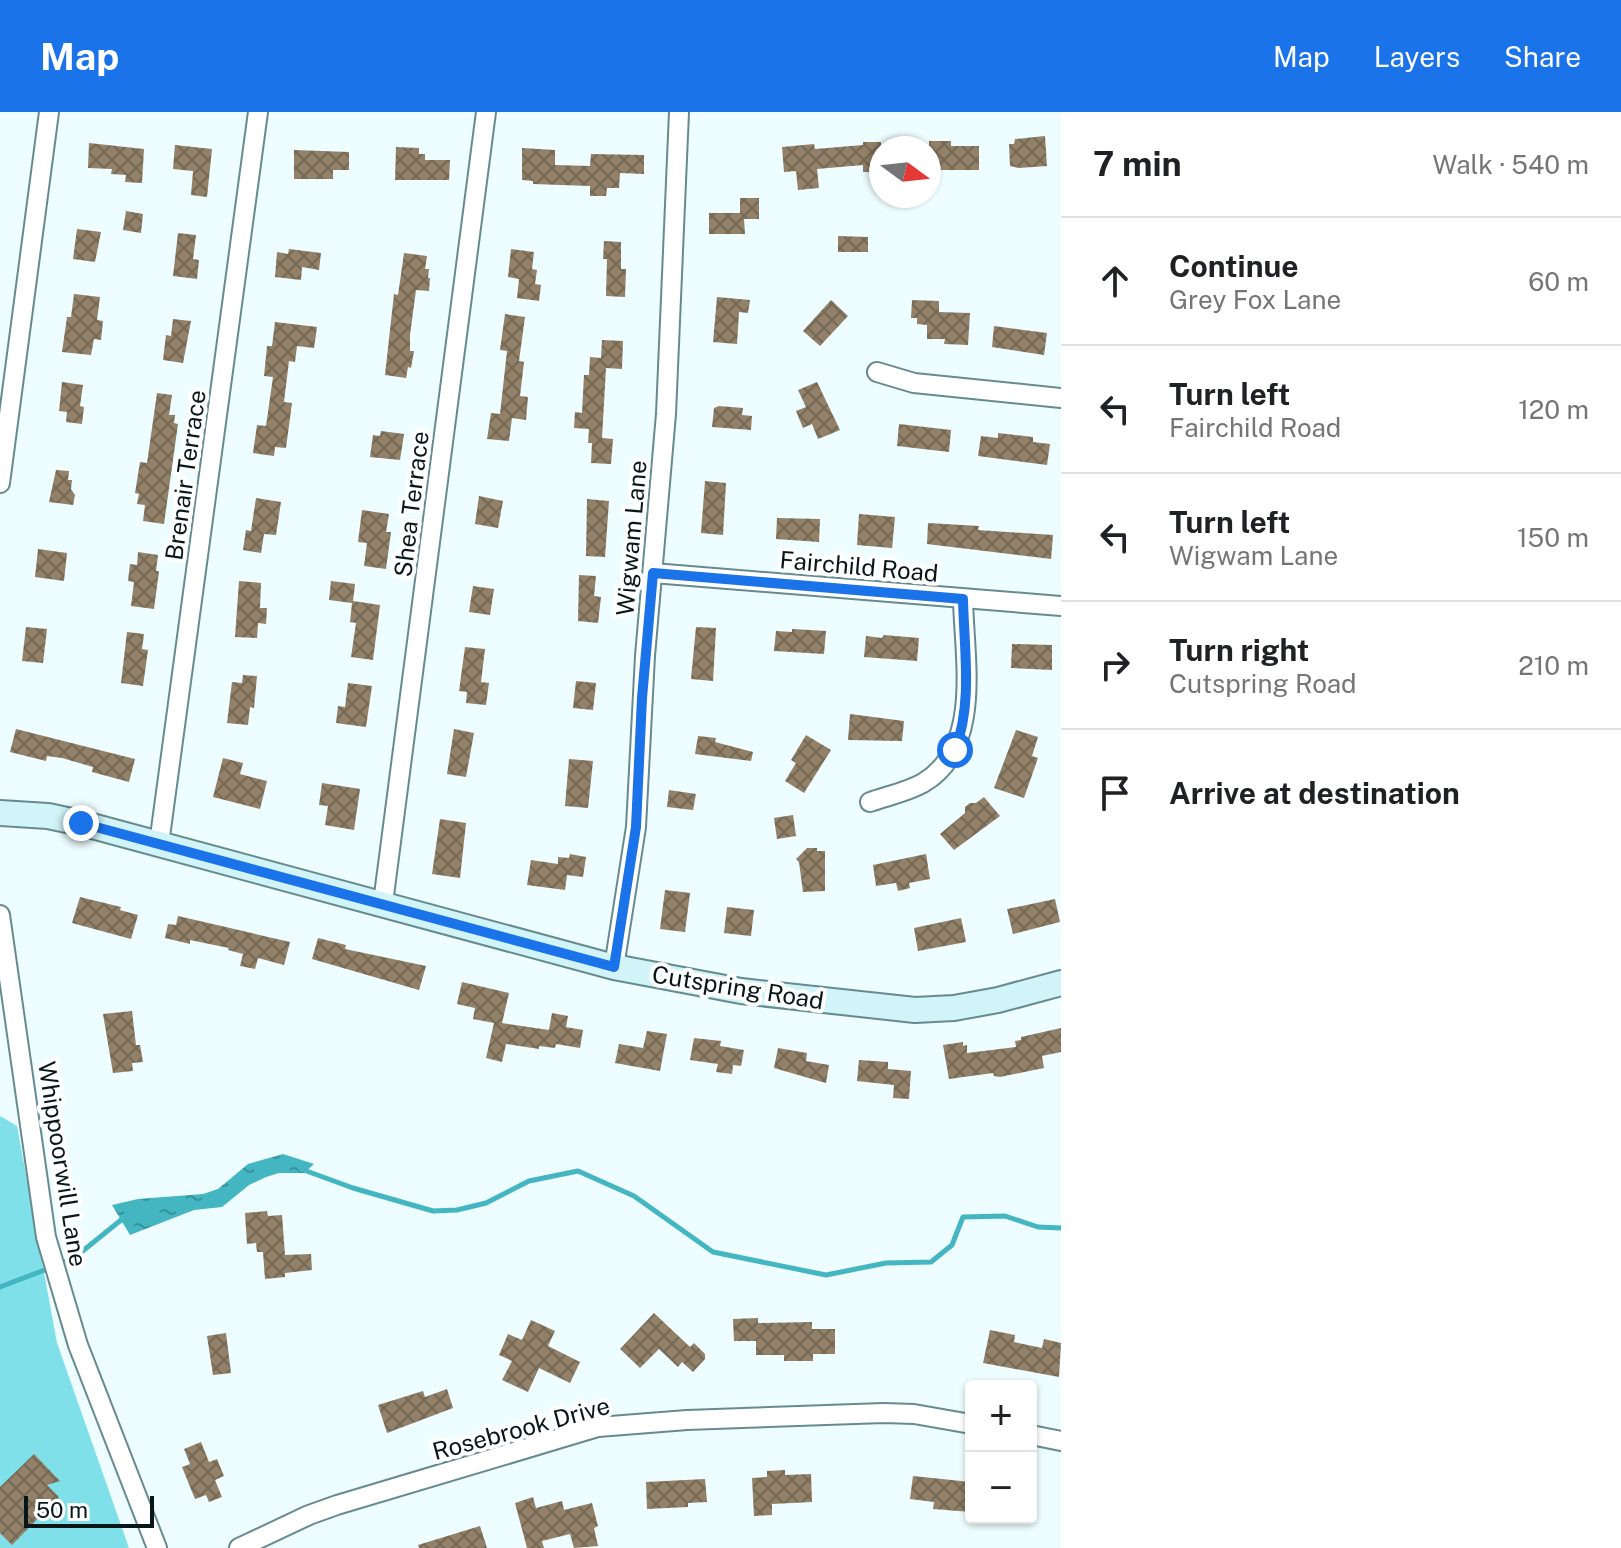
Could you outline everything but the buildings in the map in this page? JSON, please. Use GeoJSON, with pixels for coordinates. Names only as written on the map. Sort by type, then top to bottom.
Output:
{"type":"FeatureCollection","features":[{"type":"Feature","properties":{"kind":"street"},"geometry":{"type":"LineString","coordinates":[[0,483],[49,112]]}},
{"type":"Feature","properties":{"kind":"street","name":"Brenair Terrace"},"geometry":{"type":"LineString","coordinates":[[159,844],[258,112]]}},
{"type":"Feature","properties":{"kind":"street","name":"Shea Terrace"},"geometry":{"type":"LineString","coordinates":[[383,903],[486,112]]}},
{"type":"Feature","properties":{"kind":"street","name":"Wigwam Lane"},"geometry":{"type":"LineString","coordinates":[[614,967],[636,827],[642,698],[673,284],[679,112]]}},
{"type":"Feature","properties":{"kind":"street"},"geometry":{"type":"LineString","coordinates":[[0,326],[19,329]]}},
{"type":"Feature","properties":{"kind":"street"},"geometry":{"type":"LineString","coordinates":[[877,372],[914,383],[1061,398]]}},
{"type":"Feature","properties":{"kind":"street","name":"Fairchild Road"},"geometry":{"type":"LineString","coordinates":[[653,573],[1061,606]]}},
{"type":"Feature","properties":{"kind":"street"},"geometry":{"type":"LineString","coordinates":[[870,802],[922,783],[942,768],[955,750],[963,730],[966,707],[963,599]]}},
{"type":"Feature","properties":{"kind":"street","name":"Cutspring Road"},"geometry":{"type":"LineString","coordinates":[[0,813],[48,816],[614,967],[741,991],[915,1010],[954,1008],[998,1000],[1061,983]]}},
{"type":"Feature","properties":{"kind":"street","name":"Whippoorwill Lane"},"geometry":{"type":"LineString","coordinates":[[0,915],[46,1237],[60,1291],[102,1410],[157,1548]]}},
{"type":"Feature","properties":{"kind":"street","name":"Rosebrook Drive"},"geometry":{"type":"LineString","coordinates":[[239,1548],[337,1505],[598,1427],[687,1420],[884,1413],[914,1414],[965,1423]]}},
{"type":"Feature","properties":{"kind":"street"},"geometry":{"type":"LineString","coordinates":[[1037,1436],[1061,1441]]}},
{"type":"Feature","properties":{"kind":"shaded area"},"geometry":{"type":"Polygon","coordinates":[[[0,1116],[17,1126],[57,1343],[129,1548],[0,1548],[0,1116]]]}},
{"type":"Feature","properties":{"kind":"water"},"geometry":{"type":"Polygon","coordinates":[[[283,1154],[314,1164],[304,1173],[279,1173],[266,1177],[249,1185],[222,1207],[194,1210],[130,1235],[112,1205],[138,1199],[203,1194],[218,1189],[248,1164],[283,1154]]]}},
{"type":"Feature","properties":{"kind":"waterway"},"geometry":{"type":"LineString","coordinates":[[301,1169],[433,1211],[457,1210],[486,1203],[529,1181],[578,1171],[634,1196],[713,1252],[826,1275],[886,1263],[931,1262],[952,1245],[963,1217],[1005,1216],[1038,1227],[1061,1228]]}},
{"type":"Feature","properties":{"kind":"waterway"},"geometry":{"type":"LineString","coordinates":[[59,1264],[74,1258],[121,1220],[126,1220]]}},
{"type":"Feature","properties":{"kind":"waterway"},"geometry":{"type":"LineString","coordinates":[[0,1287],[50,1268]]}},
{"type":"Feature","properties":{"kind":"route"},"geometry":{"type":"LineString","coordinates":[[81,823],[614,967],[636,827],[642,698],[653,573],[963,599],[966,707],[963,730],[955,750]]}}]}
